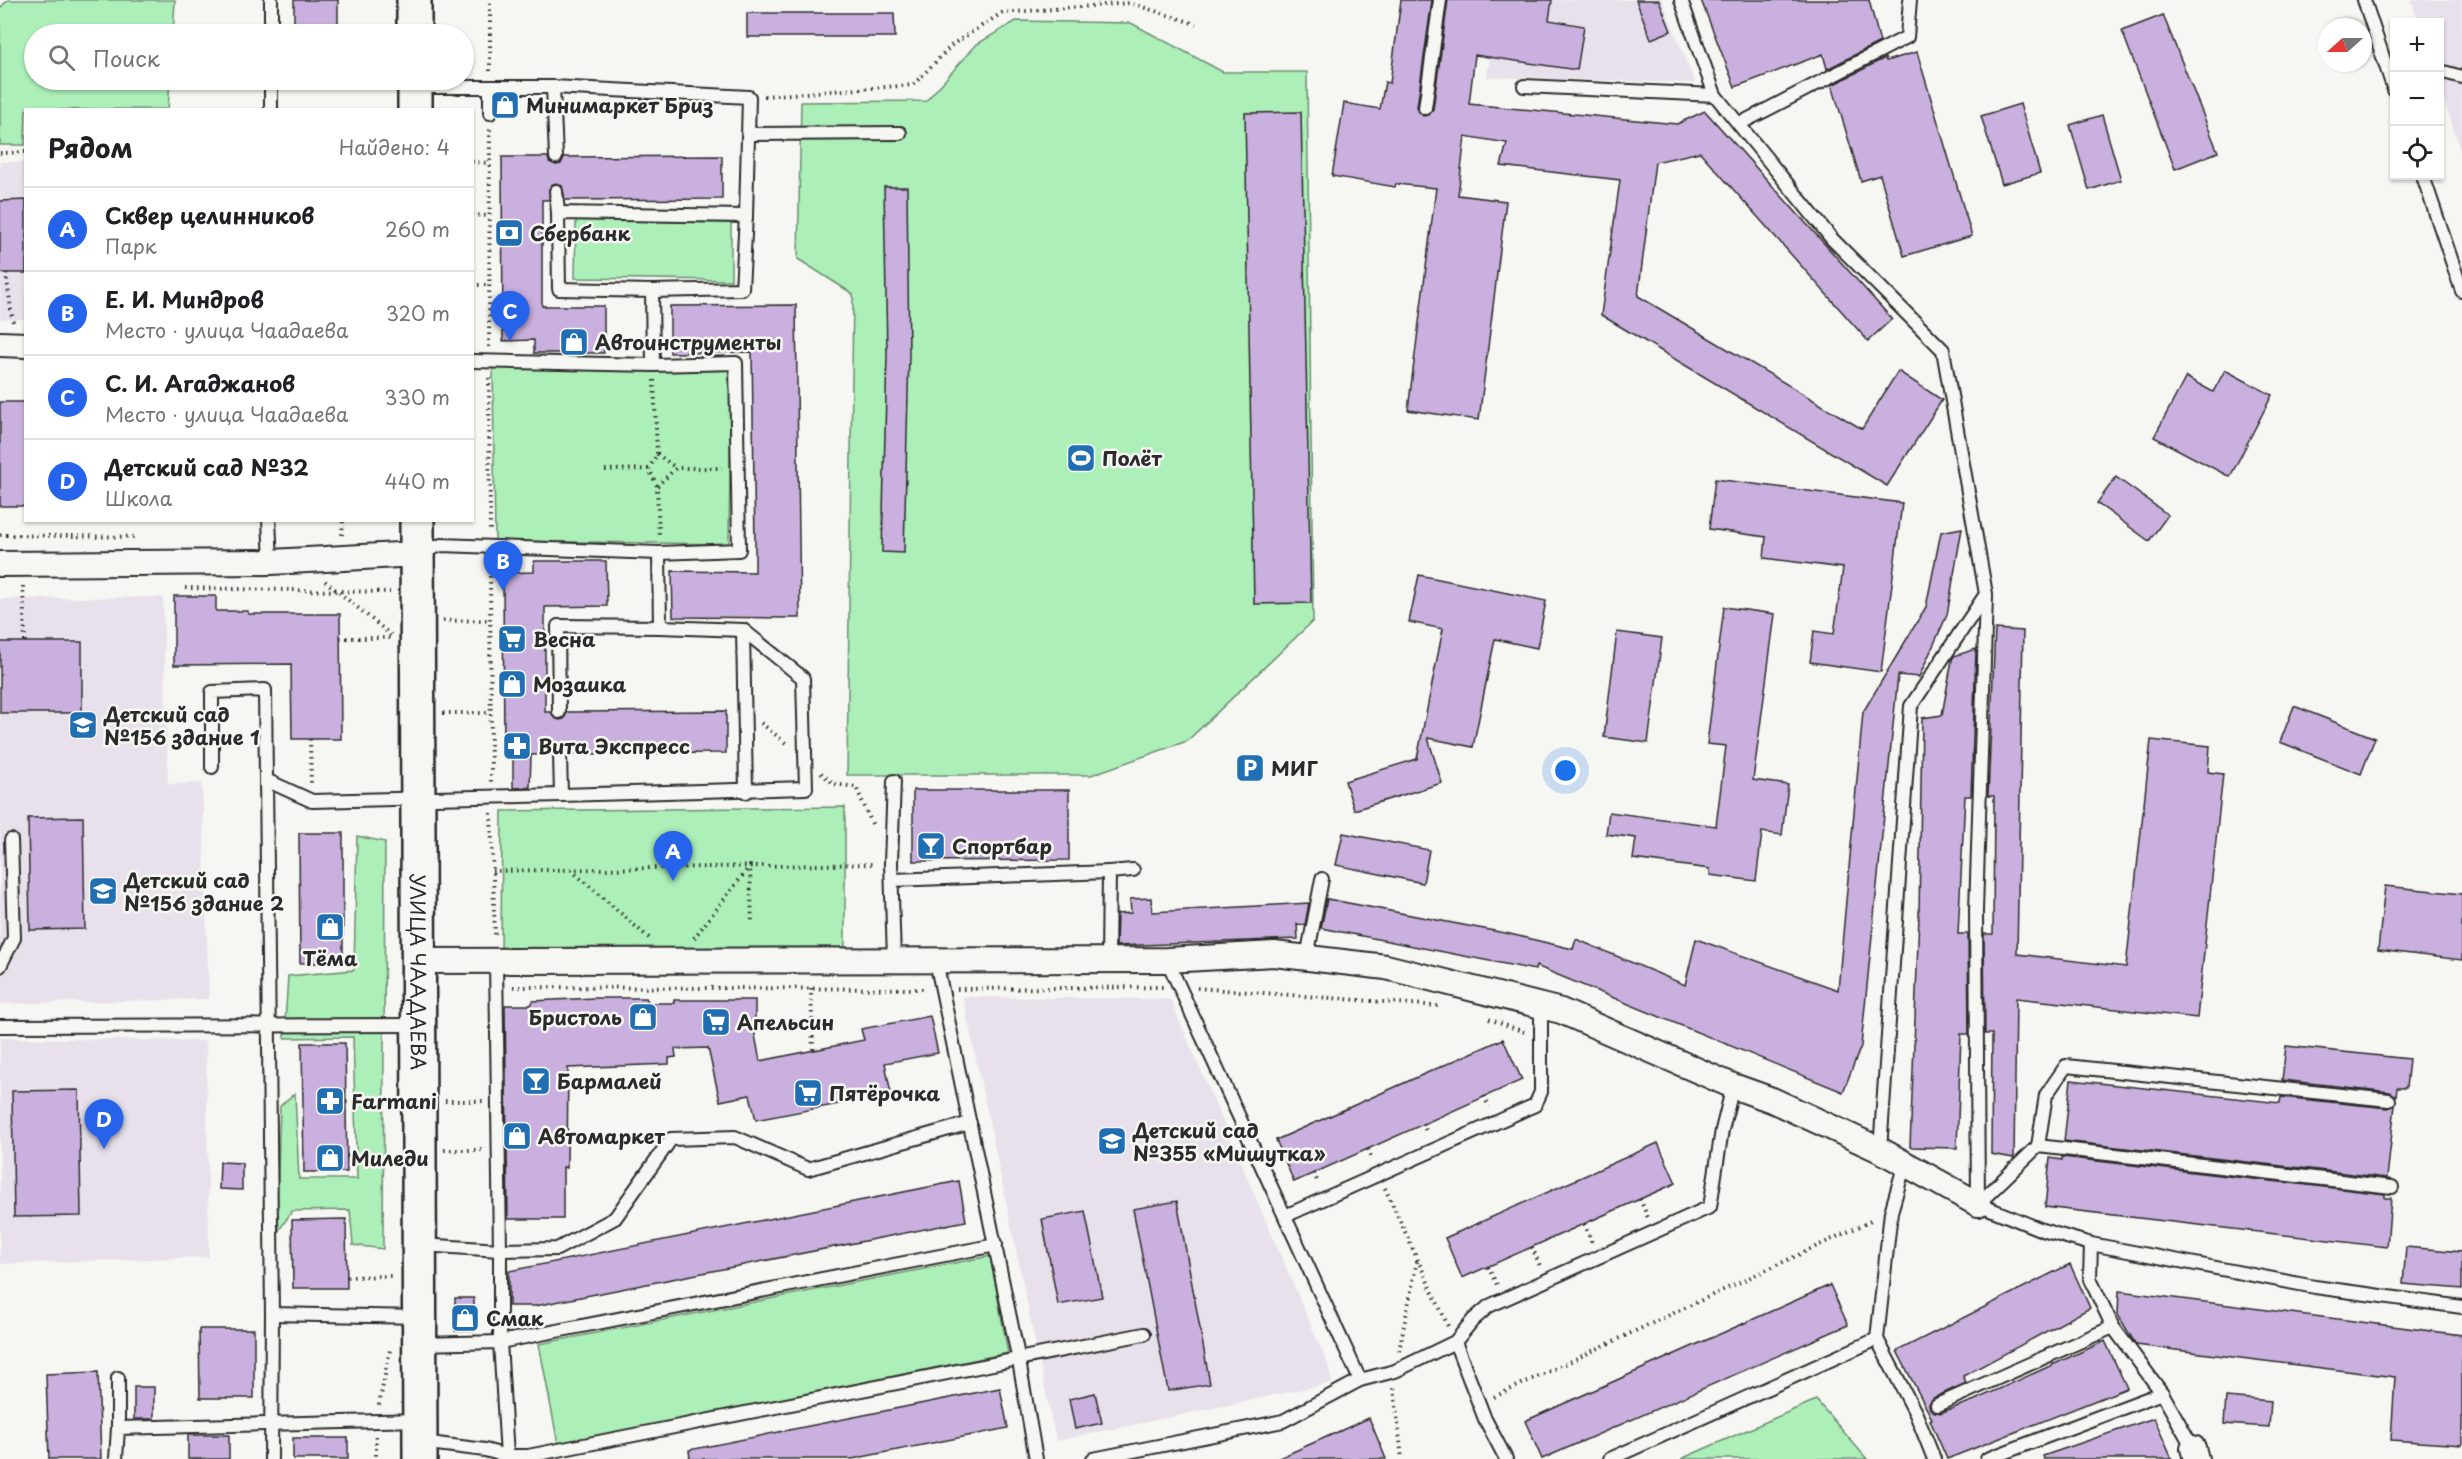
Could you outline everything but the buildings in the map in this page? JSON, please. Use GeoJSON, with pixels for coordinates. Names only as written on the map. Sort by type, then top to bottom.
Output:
{"type":"FeatureCollection","features":[{"type":"Feature","properties":{"kind":"street"},"geometry":{"type":"LineString","coordinates":[[414,0],[414,24]]}},
{"type":"Feature","properties":{"kind":"street","name":"УЛИЦА ЧААДАЕВА"},"geometry":{"type":"LineString","coordinates":[[417,522],[420,1440]]}},
{"type":"Feature","properties":{"kind":"street"},"geometry":{"type":"LineString","coordinates":[[15,571],[306,561],[417,554]]}},
{"type":"Feature","properties":{"kind":"street"},"geometry":{"type":"LineString","coordinates":[[418,962],[1108,961],[1274,954],[1386,967],[1562,1011],[1733,1086],[1772,1100],[1880,1150],[1978,1204]]}},
{"type":"Feature","properties":{"kind":"lane"},"geometry":{"type":"LineString","coordinates":[[271,0],[271,24]]}},
{"type":"Feature","properties":{"kind":"lane"},"geometry":{"type":"LineString","coordinates":[[1425,108],[1440,0]]}},
{"type":"Feature","properties":{"kind":"lane"},"geometry":{"type":"LineString","coordinates":[[1681,0],[1715,95],[1832,239],[1942,350],[1986,594],[1976,910],[1978,1204]]}},
{"type":"Feature","properties":{"kind":"lane"},"geometry":{"type":"LineString","coordinates":[[1739,124],[1907,37],[1910,0]]}},
{"type":"Feature","properties":{"kind":"lane"},"geometry":{"type":"LineString","coordinates":[[2364,0],[2389,59]]}},
{"type":"Feature","properties":{"kind":"lane"},"geometry":{"type":"LineString","coordinates":[[2443,72],[2462,77]]}},
{"type":"Feature","properties":{"kind":"lane"},"geometry":{"type":"LineString","coordinates":[[1524,86],[1715,95]]}},
{"type":"Feature","properties":{"kind":"lane"},"geometry":{"type":"LineString","coordinates":[[490,87],[490,113]]}},
{"type":"Feature","properties":{"kind":"lane"},"geometry":{"type":"LineString","coordinates":[[553,87],[556,157]]}},
{"type":"Feature","properties":{"kind":"lane"},"geometry":{"type":"LineString","coordinates":[[474,88],[553,87],[749,97],[742,289],[652,291],[559,289],[556,191]]}},
{"type":"Feature","properties":{"kind":"lane"},"geometry":{"type":"LineString","coordinates":[[271,90],[271,108]]}},
{"type":"Feature","properties":{"kind":"lane"},"geometry":{"type":"LineString","coordinates":[[415,92],[445,90]]}},
{"type":"Feature","properties":{"kind":"lane"},"geometry":{"type":"LineString","coordinates":[[748,134],[900,133]]}},
{"type":"Feature","properties":{"kind":"lane"},"geometry":{"type":"LineString","coordinates":[[2424,180],[2462,291]]}},
{"type":"Feature","properties":{"kind":"lane"},"geometry":{"type":"LineString","coordinates":[[558,213],[746,216]]}},
{"type":"Feature","properties":{"kind":"lane"},"geometry":{"type":"LineString","coordinates":[[652,291],[653,365]]}},
{"type":"Feature","properties":{"kind":"lane"},"geometry":{"type":"LineString","coordinates":[[417,554],[441,545],[659,553],[739,550],[736,363],[653,365],[474,361]]}},
{"type":"Feature","properties":{"kind":"lane"},"geometry":{"type":"LineString","coordinates":[[269,522],[271,562]]}},
{"type":"Feature","properties":{"kind":"lane"},"geometry":{"type":"LineString","coordinates":[[659,553],[660,627]]}},
{"type":"Feature","properties":{"kind":"lane"},"geometry":{"type":"LineString","coordinates":[[1880,1150],[1911,706],[1986,594]]}},
{"type":"Feature","properties":{"kind":"lane"},"geometry":{"type":"LineString","coordinates":[[266,780],[312,801],[746,792],[806,788],[803,678],[743,630],[558,626],[559,712]]}},
{"type":"Feature","properties":{"kind":"lane"},"geometry":{"type":"LineString","coordinates":[[743,630],[746,792]]}},
{"type":"Feature","properties":{"kind":"lane"},"geometry":{"type":"LineString","coordinates":[[212,767],[212,692],[265,690],[270,1026],[271,1459]]}},
{"type":"Feature","properties":{"kind":"lane"},"geometry":{"type":"LineString","coordinates":[[560,754],[561,795]]}},
{"type":"Feature","properties":{"kind":"lane"},"geometry":{"type":"LineString","coordinates":[[894,781],[891,863],[894,960]]}},
{"type":"Feature","properties":{"kind":"lane"},"geometry":{"type":"LineString","coordinates":[[0,966],[14,938],[12,840]]}},
{"type":"Feature","properties":{"kind":"lane"},"geometry":{"type":"LineString","coordinates":[[892,880],[1133,870]]}},
{"type":"Feature","properties":{"kind":"lane"},"geometry":{"type":"LineString","coordinates":[[1108,961],[1109,872]]}},
{"type":"Feature","properties":{"kind":"lane"},"geometry":{"type":"LineString","coordinates":[[1307,957],[1322,879]]}},
{"type":"Feature","properties":{"kind":"lane"},"geometry":{"type":"LineString","coordinates":[[1167,960],[1360,1380]]}},
{"type":"Feature","properties":{"kind":"lane"},"geometry":{"type":"LineString","coordinates":[[495,961],[500,1342],[507,1458]]}},
{"type":"Feature","properties":{"kind":"lane"},"geometry":{"type":"LineString","coordinates":[[936,961],[996,1245],[1036,1459]]}},
{"type":"Feature","properties":{"kind":"lane"},"geometry":{"type":"LineString","coordinates":[[1285,1216],[1535,1105],[1541,1092],[1541,1006]]}},
{"type":"Feature","properties":{"kind":"lane"},"geometry":{"type":"LineString","coordinates":[[0,1026],[418,1025]]}},
{"type":"Feature","properties":{"kind":"lane"},"geometry":{"type":"LineString","coordinates":[[1978,1204],[2038,1146],[2046,1095],[2066,1066],[2389,1100]]}},
{"type":"Feature","properties":{"kind":"lane"},"geometry":{"type":"LineString","coordinates":[[1093,1459],[1283,1421],[1360,1380],[1395,1371],[1455,1342],[1473,1320],[1490,1306],[1710,1207],[1722,1130],[1733,1086]]}},
{"type":"Feature","properties":{"kind":"lane"},"geometry":{"type":"LineString","coordinates":[[419,1245],[500,1250],[557,1249],[615,1218],[671,1138],[735,1137],[808,1169],[970,1123]]}},
{"type":"Feature","properties":{"kind":"lane"},"geometry":{"type":"LineString","coordinates":[[2038,1146],[2392,1187]]}},
{"type":"Feature","properties":{"kind":"lane"},"geometry":{"type":"LineString","coordinates":[[1905,1163],[1891,1212],[1877,1339],[1916,1414],[1934,1459]]}},
{"type":"Feature","properties":{"kind":"lane"},"geometry":{"type":"LineString","coordinates":[[1978,1204],[2042,1230],[2091,1244],[2315,1287],[2462,1307]]}},
{"type":"Feature","properties":{"kind":"lane"},"geometry":{"type":"LineString","coordinates":[[2091,1244],[2091,1279],[2113,1327],[2162,1393],[2194,1453]]}},
{"type":"Feature","properties":{"kind":"lane"},"geometry":{"type":"LineString","coordinates":[[272,1314],[500,1342],[996,1245]]}},
{"type":"Feature","properties":{"kind":"lane"},"geometry":{"type":"LineString","coordinates":[[1937,1405],[2113,1327]]}},
{"type":"Feature","properties":{"kind":"lane"},"geometry":{"type":"LineString","coordinates":[[118,1428],[270,1424],[420,1440],[485,1450],[507,1458],[1019,1361],[1144,1334]]}},
{"type":"Feature","properties":{"kind":"lane"},"geometry":{"type":"LineString","coordinates":[[1610,1459],[1877,1339]]}},
{"type":"Feature","properties":{"kind":"lane"},"geometry":{"type":"LineString","coordinates":[[1455,1342],[1479,1404],[1506,1459]]}},
{"type":"Feature","properties":{"kind":"lane"},"geometry":{"type":"LineString","coordinates":[[116,1459],[118,1378]]}},
{"type":"Feature","properties":{"kind":"lane"},"geometry":{"type":"LineString","coordinates":[[1987,1459],[2162,1393]]}},
{"type":"Feature","properties":{"kind":"path"},"geometry":{"type":"LineString","coordinates":[[490,0],[490,87]]}},
{"type":"Feature","properties":{"kind":"path"},"geometry":{"type":"LineString","coordinates":[[749,97],[913,85],[953,44],[1002,13],[1130,3],[1196,24]]}},
{"type":"Feature","properties":{"kind":"path"},"geometry":{"type":"LineString","coordinates":[[0,153],[24,152]]}},
{"type":"Feature","properties":{"kind":"path"},"geometry":{"type":"LineString","coordinates":[[474,162],[489,163]]}},
{"type":"Feature","properties":{"kind":"path"},"geometry":{"type":"LineString","coordinates":[[474,215],[489,216]]}},
{"type":"Feature","properties":{"kind":"path"},"geometry":{"type":"LineString","coordinates":[[6,273],[13,344]]}},
{"type":"Feature","properties":{"kind":"path"},"geometry":{"type":"LineString","coordinates":[[474,285],[489,285]]}},
{"type":"Feature","properties":{"kind":"path"},"geometry":{"type":"LineString","coordinates":[[649,469],[657,454],[653,365]]}},
{"type":"Feature","properties":{"kind":"path"},"geometry":{"type":"LineString","coordinates":[[657,454],[676,468],[738,467]]}},
{"type":"Feature","properties":{"kind":"path"},"geometry":{"type":"LineString","coordinates":[[657,486],[676,468]]}},
{"type":"Feature","properties":{"kind":"path"},"geometry":{"type":"LineString","coordinates":[[605,470],[649,469]]}},
{"type":"Feature","properties":{"kind":"path"},"geometry":{"type":"LineString","coordinates":[[649,469],[657,486],[659,553]]}},
{"type":"Feature","properties":{"kind":"path"},"geometry":{"type":"LineString","coordinates":[[306,561],[335,591],[394,638],[340,638]]}},
{"type":"Feature","properties":{"kind":"path"},"geometry":{"type":"LineString","coordinates":[[11,585],[15,571]]}},
{"type":"Feature","properties":{"kind":"path"},"geometry":{"type":"LineString","coordinates":[[15,571],[35,585]]}},
{"type":"Feature","properties":{"kind":"path"},"geometry":{"type":"LineString","coordinates":[[15,571],[25,642]]}},
{"type":"Feature","properties":{"kind":"path"},"geometry":{"type":"LineString","coordinates":[[179,588],[394,592]]}},
{"type":"Feature","properties":{"kind":"path"},"geometry":{"type":"LineString","coordinates":[[442,713],[490,713]]}},
{"type":"Feature","properties":{"kind":"path"},"geometry":{"type":"LineString","coordinates":[[310,739],[312,801]]}},
{"type":"Feature","properties":{"kind":"path"},"geometry":{"type":"LineString","coordinates":[[834,784],[855,787]]}},
{"type":"Feature","properties":{"kind":"path"},"geometry":{"type":"LineString","coordinates":[[492,871],[891,863]]}},
{"type":"Feature","properties":{"kind":"path"},"geometry":{"type":"LineString","coordinates":[[750,866],[752,923]]}},
{"type":"Feature","properties":{"kind":"path"},"geometry":{"type":"LineString","coordinates":[[570,870],[676,961],[750,866]]}},
{"type":"Feature","properties":{"kind":"path"},"geometry":{"type":"LineString","coordinates":[[496,987],[942,989],[1180,987],[1446,1006]]}},
{"type":"Feature","properties":{"kind":"path"},"geometry":{"type":"LineString","coordinates":[[811,988],[813,1050]]}},
{"type":"Feature","properties":{"kind":"path"},"geometry":{"type":"LineString","coordinates":[[1478,1015],[1541,1039]]}},
{"type":"Feature","properties":{"kind":"path"},"geometry":{"type":"LineString","coordinates":[[444,1150],[498,1150]]}},
{"type":"Feature","properties":{"kind":"path"},"geometry":{"type":"LineString","coordinates":[[347,1156],[395,1159]]}},
{"type":"Feature","properties":{"kind":"path"},"geometry":{"type":"LineString","coordinates":[[1379,1175],[1455,1342]]}},
{"type":"Feature","properties":{"kind":"path"},"geometry":{"type":"LineString","coordinates":[[1479,1404],[1891,1212]]}},
{"type":"Feature","properties":{"kind":"path"},"geometry":{"type":"LineString","coordinates":[[1402,1459],[1394,1391],[1395,1371],[1417,1260]]}},
{"type":"Feature","properties":{"kind":"path"},"geometry":{"type":"LineString","coordinates":[[346,1277],[396,1276]]}},
{"type":"Feature","properties":{"kind":"shaded area"},"geometry":{"type":"Polygon","coordinates":[[[1498,0],[1662,0],[1695,83],[1487,77],[1498,0]]]}},
{"type":"Feature","properties":{"kind":"shaded area"},"geometry":{"type":"Polygon","coordinates":[[[2411,0],[2462,0],[2462,156],[2444,100],[2444,18],[2418,18],[2411,0]]]}},
{"type":"Feature","properties":{"kind":"shaded area"},"geometry":{"type":"Polygon","coordinates":[[[0,162],[24,162],[24,319],[0,319],[0,162]]]}},
{"type":"Feature","properties":{"kind":"shaded area"},"geometry":{"type":"Polygon","coordinates":[[[163,597],[168,784],[202,783],[209,999],[0,1004],[0,599],[163,597]]]}},
{"type":"Feature","properties":{"kind":"shaded area","name":"Детский сад №355 «Мишутка»"},"geometry":{"type":"Polygon","coordinates":[[[963,997],[1170,999],[1328,1365],[1332,1383],[1056,1441],[963,997]]]}},
{"type":"Feature","properties":{"kind":"shaded area"},"geometry":{"type":"Polygon","coordinates":[[[0,1038],[206,1041],[209,1257],[0,1264],[0,1038]]]}},
{"type":"Feature","properties":{"kind":"green space"},"geometry":{"type":"Polygon","coordinates":[[[8,0],[175,0],[174,24],[24,24],[24,90],[169,90],[168,108],[24,108],[24,145],[0,145],[0,8],[8,0]]]}},
{"type":"Feature","properties":{"kind":"green space","name":"Полёт"},"geometry":{"type":"Polygon","coordinates":[[[1016,21],[1131,23],[1223,72],[1307,72],[1313,621],[1187,741],[1091,775],[847,775],[853,294],[798,259],[801,102],[926,101],[977,44],[1016,21]]]}},
{"type":"Feature","properties":{"kind":"green space"},"geometry":{"type":"Polygon","coordinates":[[[576,220],[731,223],[731,280],[575,278],[576,220]]]}},
{"type":"Feature","properties":{"kind":"green space"},"geometry":{"type":"Polygon","coordinates":[[[493,368],[731,369],[729,544],[495,541],[493,368]]]}},
{"type":"Feature","properties":{"kind":"green space"},"geometry":{"type":"Polygon","coordinates":[[[845,807],[845,951],[501,955],[502,811],[845,807]]]}},
{"type":"Feature","properties":{"kind":"green space"},"geometry":{"type":"Polygon","coordinates":[[[357,836],[385,842],[383,1249],[353,1245],[350,1210],[292,1211],[276,1235],[280,1106],[295,1093],[299,1179],[357,1179],[353,1037],[284,1038],[288,976],[354,970],[357,836]]]}},
{"type":"Feature","properties":{"kind":"green space"},"geometry":{"type":"Polygon","coordinates":[[[990,1256],[1008,1353],[558,1444],[539,1344],[990,1256]]]}},
{"type":"Feature","properties":{"kind":"green space"},"geometry":{"type":"Polygon","coordinates":[[[1816,1400],[1867,1459],[1681,1459],[1816,1400]]]}},
{"type":"Feature","properties":{"kind":"place","name":"Минимаркет Бриз"},"geometry":{"type":"Point","coordinates":[505,105]}},
{"type":"Feature","properties":{"kind":"place","name":"Сбербанк"},"geometry":{"type":"Point","coordinates":[509,233]}},
{"type":"Feature","properties":{"kind":"place","name":"С. И. Агаджанов"},"geometry":{"type":"Point","coordinates":[510,341]}},
{"type":"Feature","properties":{"kind":"place","name":"Автоинструменты"},"geometry":{"type":"Point","coordinates":[574,342]}},
{"type":"Feature","properties":{"kind":"place","name":"Полёт"},"geometry":{"type":"Point","coordinates":[1081,458]}},
{"type":"Feature","properties":{"kind":"place","name":"Е. И. Миндров"},"geometry":{"type":"Point","coordinates":[503,591]}},
{"type":"Feature","properties":{"kind":"place","name":"Весна"},"geometry":{"type":"Point","coordinates":[512,639]}},
{"type":"Feature","properties":{"kind":"place","name":"Мозаика"},"geometry":{"type":"Point","coordinates":[512,684]}},
{"type":"Feature","properties":{"kind":"place","name":"Детский сад №156 здание 1"},"geometry":{"type":"Point","coordinates":[83,725]}},
{"type":"Feature","properties":{"kind":"place","name":"Вита Экспресс"},"geometry":{"type":"Point","coordinates":[517,746]}},
{"type":"Feature","properties":{"kind":"place","name":"МИГ"},"geometry":{"type":"Point","coordinates":[1250,768]}},
{"type":"Feature","properties":{"kind":"place","name":"Спортбар"},"geometry":{"type":"Point","coordinates":[931,846]}},
{"type":"Feature","properties":{"kind":"place","name":"Сквер целинников"},"geometry":{"type":"Point","coordinates":[673,881]}},
{"type":"Feature","properties":{"kind":"place","name":"Детский сад №156 здание 2"},"geometry":{"type":"Point","coordinates":[103,891]}},
{"type":"Feature","properties":{"kind":"place","name":"Тёма"},"geometry":{"type":"Point","coordinates":[330,927]}},
{"type":"Feature","properties":{"kind":"place","name":"Бристоль"},"geometry":{"type":"Point","coordinates":[643,1017]}},
{"type":"Feature","properties":{"kind":"place","name":"Апельсин"},"geometry":{"type":"Point","coordinates":[716,1022]}},
{"type":"Feature","properties":{"kind":"place","name":"Бармалей"},"geometry":{"type":"Point","coordinates":[536,1081]}},
{"type":"Feature","properties":{"kind":"place","name":"Пятёрочка"},"geometry":{"type":"Point","coordinates":[808,1093]}},
{"type":"Feature","properties":{"kind":"place","name":"Farmani"},"geometry":{"type":"Point","coordinates":[330,1101]}},
{"type":"Feature","properties":{"kind":"place","name":"Автомаркет"},"geometry":{"type":"Point","coordinates":[517,1136]}},
{"type":"Feature","properties":{"kind":"place","name":"Детский сад №355 «Мишутка»"},"geometry":{"type":"Point","coordinates":[1112,1141]}},
{"type":"Feature","properties":{"kind":"place","name":"Детский сад №32"},"geometry":{"type":"Point","coordinates":[104,1149]}},
{"type":"Feature","properties":{"kind":"place","name":"Миледи"},"geometry":{"type":"Point","coordinates":[330,1158]}},
{"type":"Feature","properties":{"kind":"place","name":"Смак"},"geometry":{"type":"Point","coordinates":[465,1318]}}]}
